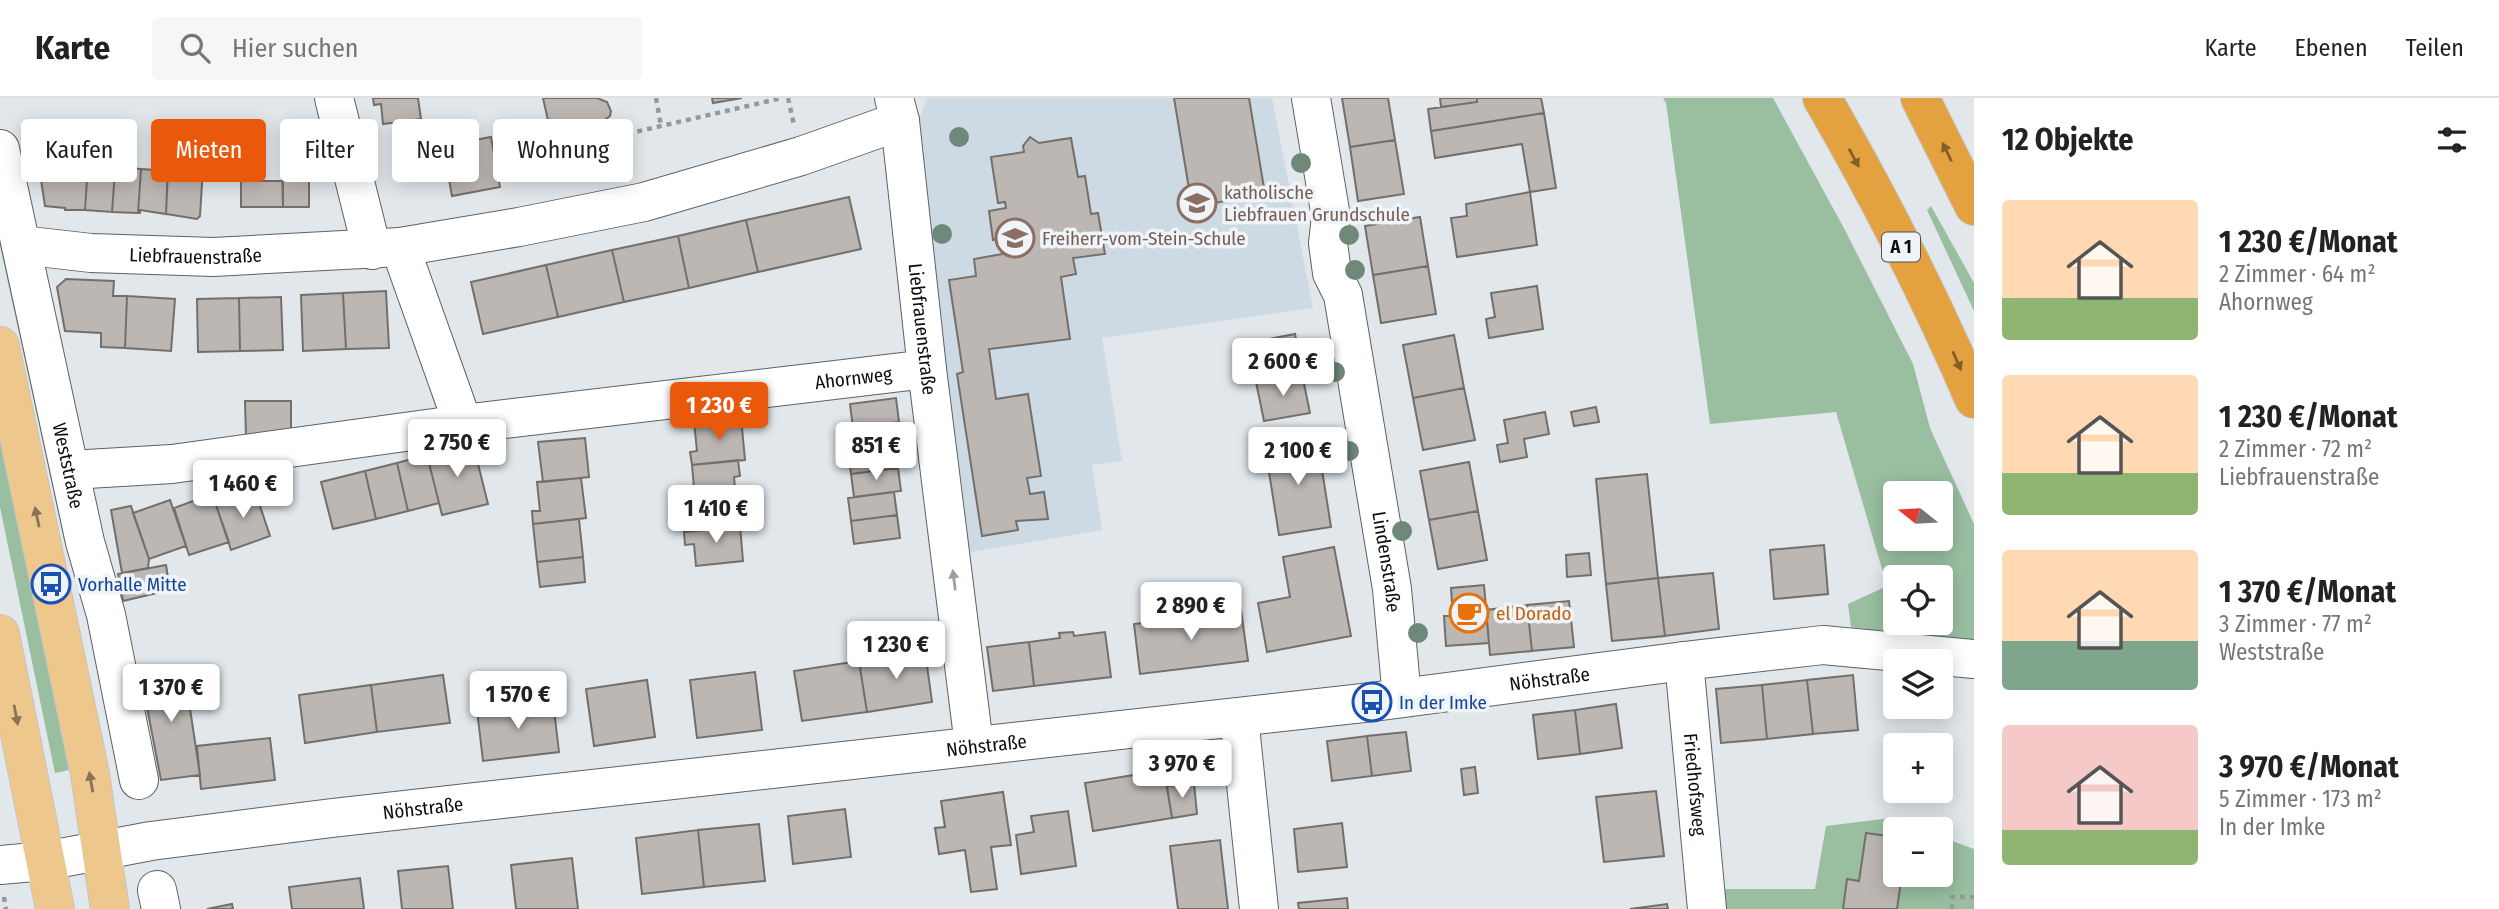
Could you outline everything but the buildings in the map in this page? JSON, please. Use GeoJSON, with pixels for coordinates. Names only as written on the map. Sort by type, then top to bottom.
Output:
{"type":"FeatureCollection","features":[{"type":"Feature","properties":{"kind":"highway","name":"A 1"},"geometry":{"type":"LineString","coordinates":[[1822,98],[1891,227],[1974,399]]}},
{"type":"Feature","properties":{"kind":"highway"},"geometry":{"type":"LineString","coordinates":[[1920,98],[1974,206]]}},
{"type":"Feature","properties":{"kind":"main road"},"geometry":{"type":"LineString","coordinates":[[0,346],[89,774],[110,909]]}},
{"type":"Feature","properties":{"kind":"main road"},"geometry":{"type":"LineString","coordinates":[[1,651],[55,909]]}},
{"type":"Feature","properties":{"kind":"street"},"geometry":{"type":"LineString","coordinates":[[334,98],[386,249],[463,424]]}},
{"type":"Feature","properties":{"kind":"street","name":"Lindenstraße"},"geometry":{"type":"LineString","coordinates":[[1311,98],[1331,217],[1328,243],[1332,272],[1343,295],[1392,589],[1402,698]]}},
{"type":"Feature","properties":{"kind":"street","name":"Liebfrauenstraße"},"geometry":{"type":"LineString","coordinates":[[21,245],[91,253],[213,257],[386,249],[519,227],[644,202],[800,156],[897,110],[974,745]]}},
{"type":"Feature","properties":{"kind":"street","name":"Weststraße"},"geometry":{"type":"LineString","coordinates":[[0,149],[85,542],[106,615],[139,780]]}},
{"type":"Feature","properties":{"kind":"street","name":"Ahornweg"},"geometry":{"type":"LineString","coordinates":[[70,470],[172,464],[463,424],[927,369]]}},
{"type":"Feature","properties":{"kind":"street","name":"Nöhstraße"},"geometry":{"type":"LineString","coordinates":[[0,865],[45,861],[102,849],[332,818],[1402,698],[1684,660],[1823,645],[1974,659]]}},
{"type":"Feature","properties":{"kind":"street","name":"Friedhofsweg"},"geometry":{"type":"LineString","coordinates":[[1684,660],[1707,909]]}},
{"type":"Feature","properties":{"kind":"street"},"geometry":{"type":"LineString","coordinates":[[1239,716],[1259,909]]}},
{"type":"Feature","properties":{"kind":"path"},"geometry":{"type":"LineString","coordinates":[[656,98],[661,126]]}},
{"type":"Feature","properties":{"kind":"path"},"geometry":{"type":"LineString","coordinates":[[620,207],[605,139],[782,98]]}},
{"type":"Feature","properties":{"kind":"path"},"geometry":{"type":"LineString","coordinates":[[1952,909],[1952,897],[1974,897]]}},
{"type":"Feature","properties":{"kind":"shaded area","name":"Freiherr-vom-Stein-Schule"},"geometry":{"type":"Polygon","coordinates":[[[927,98],[1272,98],[1313,308],[1102,338],[1122,461],[1092,465],[1102,530],[965,553],[912,141],[927,98]]]}},
{"type":"Feature","properties":{"kind":"green space"},"geometry":{"type":"Polygon","coordinates":[[[1663,98],[1773,98],[1846,232],[1913,364],[1930,428],[1974,524],[1974,644],[1909,635],[1953,635],[1953,565],[1883,565],[1883,572],[1836,412],[1710,424],[1666,103],[1663,98]]]}},
{"type":"Feature","properties":{"kind":"green space"},"geometry":{"type":"Polygon","coordinates":[[[1931,206],[1974,283],[1974,311],[1927,210],[1931,206]]]}},
{"type":"Feature","properties":{"kind":"green space"},"geometry":{"type":"Polygon","coordinates":[[[0,210],[72,543],[65,544],[0,246],[0,210]]]}},
{"type":"Feature","properties":{"kind":"green space"},"geometry":{"type":"Polygon","coordinates":[[[0,435],[69,770],[55,773],[0,507],[0,435]]]}},
{"type":"Feature","properties":{"kind":"green space"},"geometry":{"type":"Polygon","coordinates":[[[1883,588],[1883,631],[1851,627],[1848,604],[1883,588]]]}},
{"type":"Feature","properties":{"kind":"green space"},"geometry":{"type":"Polygon","coordinates":[[[1883,819],[1883,887],[1953,887],[1953,841],[1974,849],[1974,909],[1694,909],[1694,889],[1815,889],[1826,826],[1883,819]]]}},
{"type":"Feature","properties":{"kind":"place","name":"katholische Liebfrauen Grundschule"},"geometry":{"type":"Point","coordinates":[1197,203]}},
{"type":"Feature","properties":{"kind":"place","name":"Freiherr-vom-Stein-Schule"},"geometry":{"type":"Point","coordinates":[1015,238]}},
{"type":"Feature","properties":{"kind":"place","name":"Vorhalle Mitte"},"geometry":{"type":"Point","coordinates":[51,584]}},
{"type":"Feature","properties":{"kind":"place","name":"el Dorado"},"geometry":{"type":"Point","coordinates":[1469,613]}},
{"type":"Feature","properties":{"kind":"place","name":"In der Imke"},"geometry":{"type":"Point","coordinates":[1372,702]}}]}
